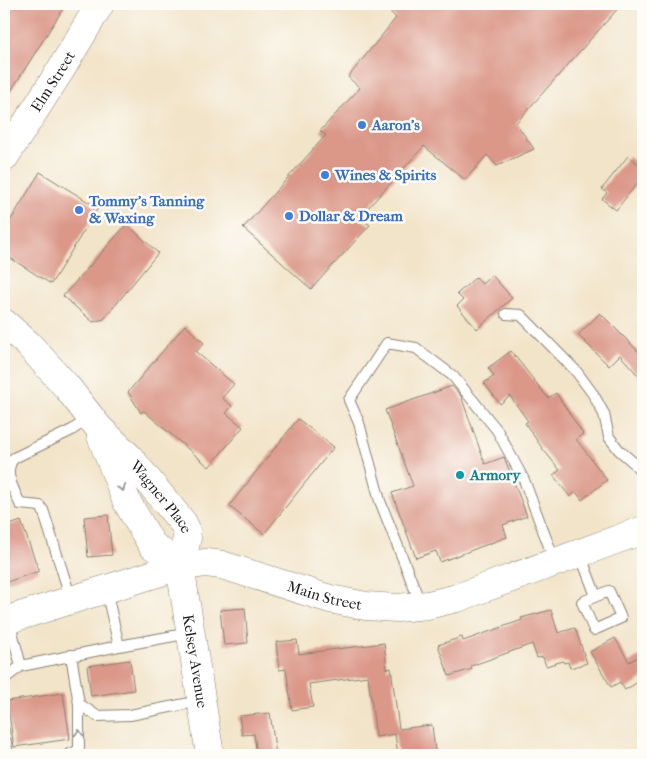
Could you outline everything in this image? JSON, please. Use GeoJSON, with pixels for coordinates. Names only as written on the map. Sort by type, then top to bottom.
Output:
{"type":"FeatureCollection","features":[{"type":"Feature","properties":{"kind":"main road","name":"Elm Street"},"geometry":{"type":"LineString","coordinates":[[4,158],[100,4]]}},
{"type":"Feature","properties":{"kind":"main road","name":"Wagner Place"},"geometry":{"type":"LineString","coordinates":[[4,323],[28,344],[67,387],[94,422],[128,456],[183,523],[187,538],[180,566],[152,546],[127,502],[94,422]]}},
{"type":"Feature","properties":{"kind":"main road","name":"Main Street"},"geometry":{"type":"LineString","coordinates":[[6,620],[180,566],[206,563],[222,565],[330,599],[366,606],[397,608],[421,606],[457,598],[643,530]]}},
{"type":"Feature","properties":{"kind":"main road","name":"Kelsey Avenue"},"geometry":{"type":"LineString","coordinates":[[180,566],[210,755]]}},
{"type":"Feature","properties":{"kind":"lane"},"geometry":{"type":"LineString","coordinates":[[506,314],[521,315],[576,371],[593,394],[604,414],[609,437],[643,474]]}},
{"type":"Feature","properties":{"kind":"lane"},"geometry":{"type":"LineString","coordinates":[[421,606],[380,501],[359,423],[349,400],[387,342],[416,348],[453,376],[497,430],[524,480],[555,562]]}},
{"type":"Feature","properties":{"kind":"lane"},"geometry":{"type":"LineString","coordinates":[[72,600],[44,510],[40,506],[20,504],[7,472],[8,466],[14,458],[72,430],[94,422]]}},
{"type":"Feature","properties":{"kind":"lane"},"geometry":{"type":"LineString","coordinates":[[580,553],[596,596]]}},
{"type":"Feature","properties":{"kind":"lane"},"geometry":{"type":"LineString","coordinates":[[106,589],[118,646]]}},
{"type":"Feature","properties":{"kind":"lane"},"geometry":{"type":"LineString","coordinates":[[6,620],[22,666]]}},
{"type":"Feature","properties":{"kind":"lane"},"geometry":{"type":"LineString","coordinates":[[4,679],[22,666],[190,633]]}},
{"type":"Feature","properties":{"kind":"lane"},"geometry":{"type":"LineString","coordinates":[[68,755],[79,750],[79,704],[72,655]]}},
{"type":"Feature","properties":{"kind":"lane"},"geometry":{"type":"LineString","coordinates":[[79,704],[97,716],[130,715],[201,701]]}},
{"type":"Feature","properties":{"kind":"lane"},"geometry":{"type":"LineString","coordinates":[[4,732],[8,755]]}},
{"type":"Feature","properties":{"kind":"building"},"geometry":{"type":"Polygon","coordinates":[[[4,4],[66,4],[4,102],[4,4]]]}},
{"type":"Feature","properties":{"kind":"building"},"geometry":{"type":"Polygon","coordinates":[[[383,4],[622,4],[516,123],[534,149],[497,166],[487,155],[465,180],[424,146],[359,218],[370,225],[311,289],[243,228],[326,135],[320,131],[360,88],[348,77],[396,18],[383,4]]]}},
{"type":"Feature","properties":{"kind":"building"},"geometry":{"type":"Polygon","coordinates":[[[628,156],[643,167],[643,176],[616,210],[602,199],[607,193],[602,189],[628,156]]]}},
{"type":"Feature","properties":{"kind":"building"},"geometry":{"type":"Polygon","coordinates":[[[40,172],[98,208],[51,284],[4,254],[4,231],[40,172]]]}},
{"type":"Feature","properties":{"kind":"building"},"geometry":{"type":"Polygon","coordinates":[[[127,224],[158,253],[104,319],[93,322],[63,296],[127,224]]]}},
{"type":"Feature","properties":{"kind":"building"},"geometry":{"type":"Polygon","coordinates":[[[492,275],[512,298],[477,329],[457,306],[463,300],[457,294],[476,277],[482,284],[492,275]]]}},
{"type":"Feature","properties":{"kind":"building"},"geometry":{"type":"Polygon","coordinates":[[[600,313],[643,356],[643,381],[620,355],[609,366],[578,335],[600,313]]]}},
{"type":"Feature","properties":{"kind":"building"},"geometry":{"type":"Polygon","coordinates":[[[185,325],[204,343],[196,352],[234,384],[222,398],[232,406],[226,413],[243,427],[209,467],[144,411],[141,413],[128,392],[185,325]]]}},
{"type":"Feature","properties":{"kind":"building"},"geometry":{"type":"Polygon","coordinates":[[[511,351],[548,398],[556,393],[583,434],[576,439],[607,480],[582,500],[576,492],[570,497],[553,475],[560,470],[525,423],[528,421],[510,396],[500,404],[484,383],[494,376],[488,368],[511,351]]]}},
{"type":"Feature","properties":{"kind":"building","name":"Armory"},"geometry":{"type":"Polygon","coordinates":[[[452,386],[461,396],[485,464],[504,457],[527,516],[503,525],[507,537],[440,562],[436,551],[416,558],[392,493],[413,486],[385,410],[452,386]]]}},
{"type":"Feature","properties":{"kind":"building"},"geometry":{"type":"Polygon","coordinates":[[[298,419],[334,447],[264,534],[229,506],[298,419]]]}},
{"type":"Feature","properties":{"kind":"building"},"geometry":{"type":"Polygon","coordinates":[[[108,515],[112,555],[88,557],[84,517],[108,515]]]}},
{"type":"Feature","properties":{"kind":"building"},"geometry":{"type":"Polygon","coordinates":[[[21,521],[39,571],[4,583],[4,527],[21,521]]]}},
{"type":"Feature","properties":{"kind":"building"},"geometry":{"type":"Polygon","coordinates":[[[245,608],[248,643],[224,645],[220,610],[245,608]]]}},
{"type":"Feature","properties":{"kind":"building"},"geometry":{"type":"Polygon","coordinates":[[[551,610],[558,633],[575,628],[587,663],[570,668],[568,662],[564,663],[563,661],[546,666],[543,657],[537,658],[532,644],[471,666],[472,669],[449,676],[438,645],[462,637],[463,641],[522,620],[521,618],[551,610]]]}},
{"type":"Feature","properties":{"kind":"building"},"geometry":{"type":"Polygon","coordinates":[[[615,638],[629,662],[643,654],[643,679],[625,690],[620,682],[611,687],[590,652],[615,638]]]}},
{"type":"Feature","properties":{"kind":"building"},"geometry":{"type":"Polygon","coordinates":[[[297,640],[299,654],[384,643],[387,669],[391,668],[399,729],[432,725],[435,751],[398,755],[395,734],[376,737],[368,676],[309,684],[313,707],[292,710],[286,669],[279,670],[276,642],[297,640]]]}},
{"type":"Feature","properties":{"kind":"building"},"geometry":{"type":"Polygon","coordinates":[[[130,660],[134,690],[91,696],[87,666],[130,660]]]}},
{"type":"Feature","properties":{"kind":"building"},"geometry":{"type":"Polygon","coordinates":[[[63,693],[70,739],[14,747],[7,701],[63,693]]]}},
{"type":"Feature","properties":{"kind":"building"},"geometry":{"type":"Polygon","coordinates":[[[270,713],[276,755],[257,755],[254,734],[242,735],[239,716],[270,713]]]}},
{"type":"Feature","properties":{"kind":"place","name":"Aaron’s"},"geometry":{"type":"Point","coordinates":[362,125]}},
{"type":"Feature","properties":{"kind":"place","name":"Wines & Spirits"},"geometry":{"type":"Point","coordinates":[325,175]}},
{"type":"Feature","properties":{"kind":"place","name":"Tommy’s Tanning & Waxing"},"geometry":{"type":"Point","coordinates":[79,210]}},
{"type":"Feature","properties":{"kind":"place","name":"Dollar & Dream"},"geometry":{"type":"Point","coordinates":[289,216]}},
{"type":"Feature","properties":{"kind":"place","name":"Armory"},"geometry":{"type":"Point","coordinates":[460,475]}}]}
